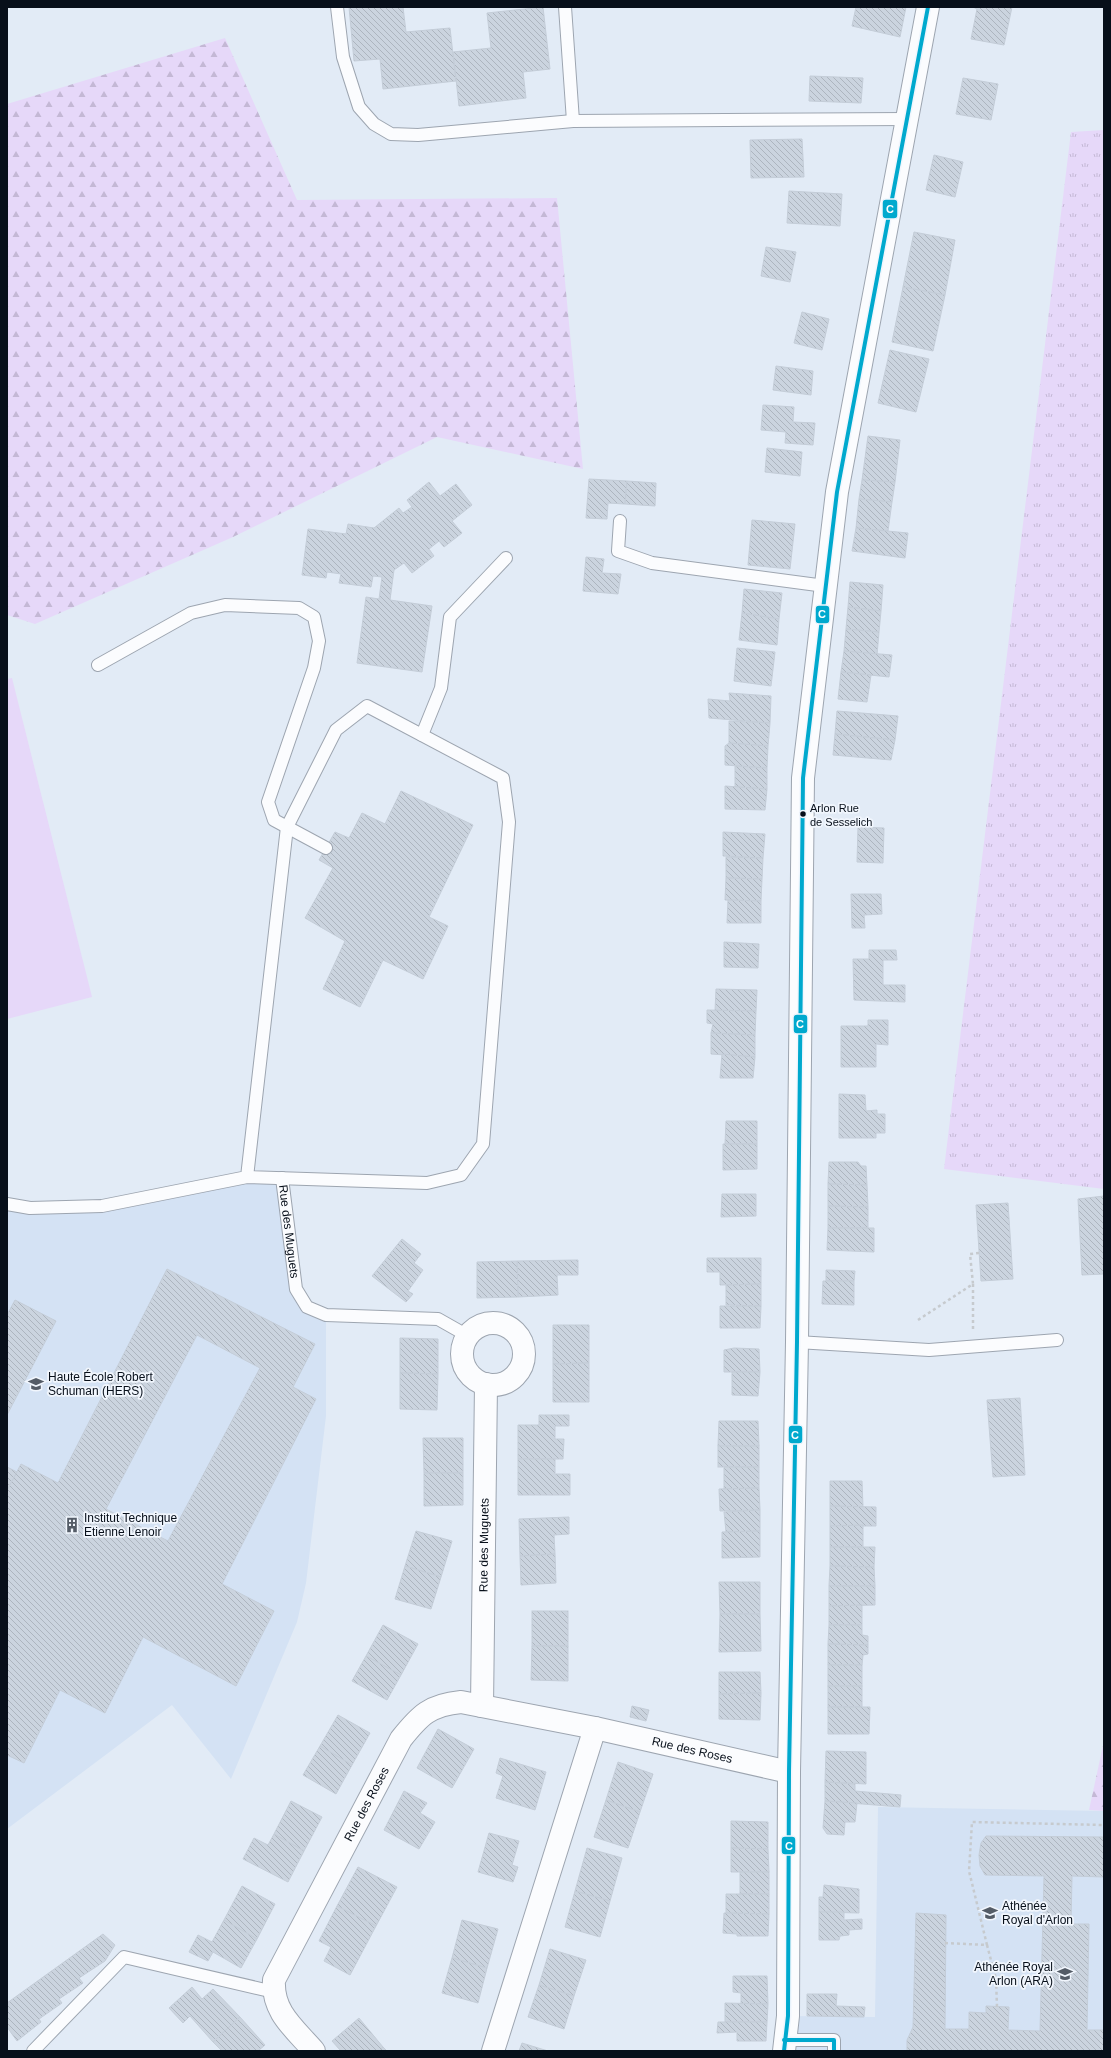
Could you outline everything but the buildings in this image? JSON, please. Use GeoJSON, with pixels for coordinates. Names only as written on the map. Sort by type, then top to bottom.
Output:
{"type":"FeatureCollection","features":[{"type":"Feature","properties":{"kind":"street"},"geometry":{"type":"LineString","coordinates":[[784,2046],[788,2016],[789,1772],[797,1342],[803,778],[837,492],[855,388],[908,119],[928,7]]}},
{"type":"Feature","properties":{"kind":"street"},"geometry":{"type":"LineString","coordinates":[[495,1324],[504,1326],[513,1331],[520,1338],[523,1348],[524,1358],[521,1368],[515,1376],[506,1382],[496,1385],[486,1384],[477,1380],[469,1374],[464,1365],[462,1355],[468,1336],[475,1329],[485,1325],[495,1324]]}},
{"type":"Feature","properties":{"kind":"street","name":"Rue des Muguets"},"geometry":{"type":"LineString","coordinates":[[482,1706],[486,1384]]}},
{"type":"Feature","properties":{"kind":"street","name":"Rue des Roses"},"geometry":{"type":"LineString","coordinates":[[314,2051],[281,2012],[275,2000],[274,1980],[401,1739],[418,1717],[445,1703],[462,1702],[595,1728],[789,1772]]}},
{"type":"Feature","properties":{"kind":"street"},"geometry":{"type":"LineString","coordinates":[[493,2051],[595,1728]]}},
{"type":"Feature","properties":{"kind":"lane"},"geometry":{"type":"LineString","coordinates":[[337,7],[343,57],[359,107],[374,124],[391,134],[418,135],[573,121],[908,119]]}},
{"type":"Feature","properties":{"kind":"lane"},"geometry":{"type":"LineString","coordinates":[[565,7],[573,121]]}},
{"type":"Feature","properties":{"kind":"lane"},"geometry":{"type":"LineString","coordinates":[[620,521],[618,551],[652,563],[825,586]]}},
{"type":"Feature","properties":{"kind":"lane"},"geometry":{"type":"LineString","coordinates":[[422,735],[441,688],[450,617],[506,558]]}},
{"type":"Feature","properties":{"kind":"lane"},"geometry":{"type":"LineString","coordinates":[[98,665],[191,613],[225,606],[299,608],[314,617],[319,641],[314,668],[268,802],[274,820],[326,848]]}},
{"type":"Feature","properties":{"kind":"lane"},"geometry":{"type":"LineString","coordinates":[[7,1204],[30,1208],[102,1206],[247,1177],[427,1183],[461,1175],[483,1144],[509,822],[503,778],[366,706],[336,730],[287,827],[247,1177]]}},
{"type":"Feature","properties":{"kind":"lane","name":"Rue des Muguets"},"geometry":{"type":"LineString","coordinates":[[282,1178],[296,1289],[307,1306],[326,1315],[438,1319],[468,1336]]}},
{"type":"Feature","properties":{"kind":"lane"},"geometry":{"type":"LineString","coordinates":[[797,1342],[929,1350],[1057,1340]]}},
{"type":"Feature","properties":{"kind":"lane"},"geometry":{"type":"LineString","coordinates":[[33,2051],[124,1957],[274,1992]]}},
{"type":"Feature","properties":{"kind":"lane"},"geometry":{"type":"LineString","coordinates":[[784,2046],[834,2040],[834,2051]]}},
{"type":"Feature","properties":{"kind":"path"},"geometry":{"type":"LineString","coordinates":[[973,1332],[970,1254],[979,1253]]}},
{"type":"Feature","properties":{"kind":"path"},"geometry":{"type":"LineString","coordinates":[[918,1320],[972,1284]]}},
{"type":"Feature","properties":{"kind":"path"},"geometry":{"type":"LineString","coordinates":[[997,2006],[996,1979],[969,1871],[972,1822],[1104,1825]]}},
{"type":"Feature","properties":{"kind":"path"},"geometry":{"type":"LineString","coordinates":[[945,1943],[988,1945]]}},
{"type":"Feature","properties":{"kind":"shaded area"},"geometry":{"type":"Polygon","coordinates":[[[247,1177],[282,1178],[296,1289],[307,1307],[326,1315],[326,1416],[306,1583],[297,1622],[231,1779],[172,1705],[7,1829],[7,1204],[102,1206],[247,1177]]]}},
{"type":"Feature","properties":{"kind":"shaded area","name":"Athénée Royal d'Arlon"},"geometry":{"type":"Polygon","coordinates":[[[878,1807],[1104,1811],[1104,2051],[784,2051],[788,2016],[875,2017],[878,1807]]]}},
{"type":"Feature","properties":{"kind":"green space"},"geometry":{"type":"Polygon","coordinates":[[[225,38],[297,200],[557,198],[583,469],[437,437],[233,537],[35,624],[7,615],[7,104],[225,38]]]}},
{"type":"Feature","properties":{"kind":"green space"},"geometry":{"type":"Polygon","coordinates":[[[1104,130],[1104,1189],[944,1169],[1071,132],[1104,130]]]}},
{"type":"Feature","properties":{"kind":"green space"},"geometry":{"type":"Polygon","coordinates":[[[12,678],[92,997],[7,1019],[7,679],[12,678]]]}},
{"type":"Feature","properties":{"kind":"green space"},"geometry":{"type":"Polygon","coordinates":[[[1104,1741],[1104,1811],[1089,1810],[1104,1741]]]}},
{"type":"Feature","properties":{"kind":"transit line","name":"C"},"geometry":{"type":"LineString","coordinates":[[784,2051],[788,2016],[789,1772],[797,1342],[803,778],[837,492],[928,7]]}},
{"type":"Feature","properties":{"kind":"transit line","name":"C"},"geometry":{"type":"LineString","coordinates":[[784,2040],[834,2040],[834,2051]]}},
{"type":"Feature","properties":{"kind":"place","name":"Arlon Rue de Sesselich"},"geometry":{"type":"Point","coordinates":[803,814]}},
{"type":"Feature","properties":{"kind":"place","name":"Haute École Robert Schuman (HERS)"},"geometry":{"type":"Point","coordinates":[36,1384]}},
{"type":"Feature","properties":{"kind":"place","name":"Institut Technique Etienne Lenoir"},"geometry":{"type":"Point","coordinates":[72,1525]}},
{"type":"Feature","properties":{"kind":"place","name":"Athénée Royal d'Arlon"},"geometry":{"type":"Point","coordinates":[990,1913]}},
{"type":"Feature","properties":{"kind":"place","name":"Athénée Royal Arlon (ARA)"},"geometry":{"type":"Point","coordinates":[1065,1974]}}]}
